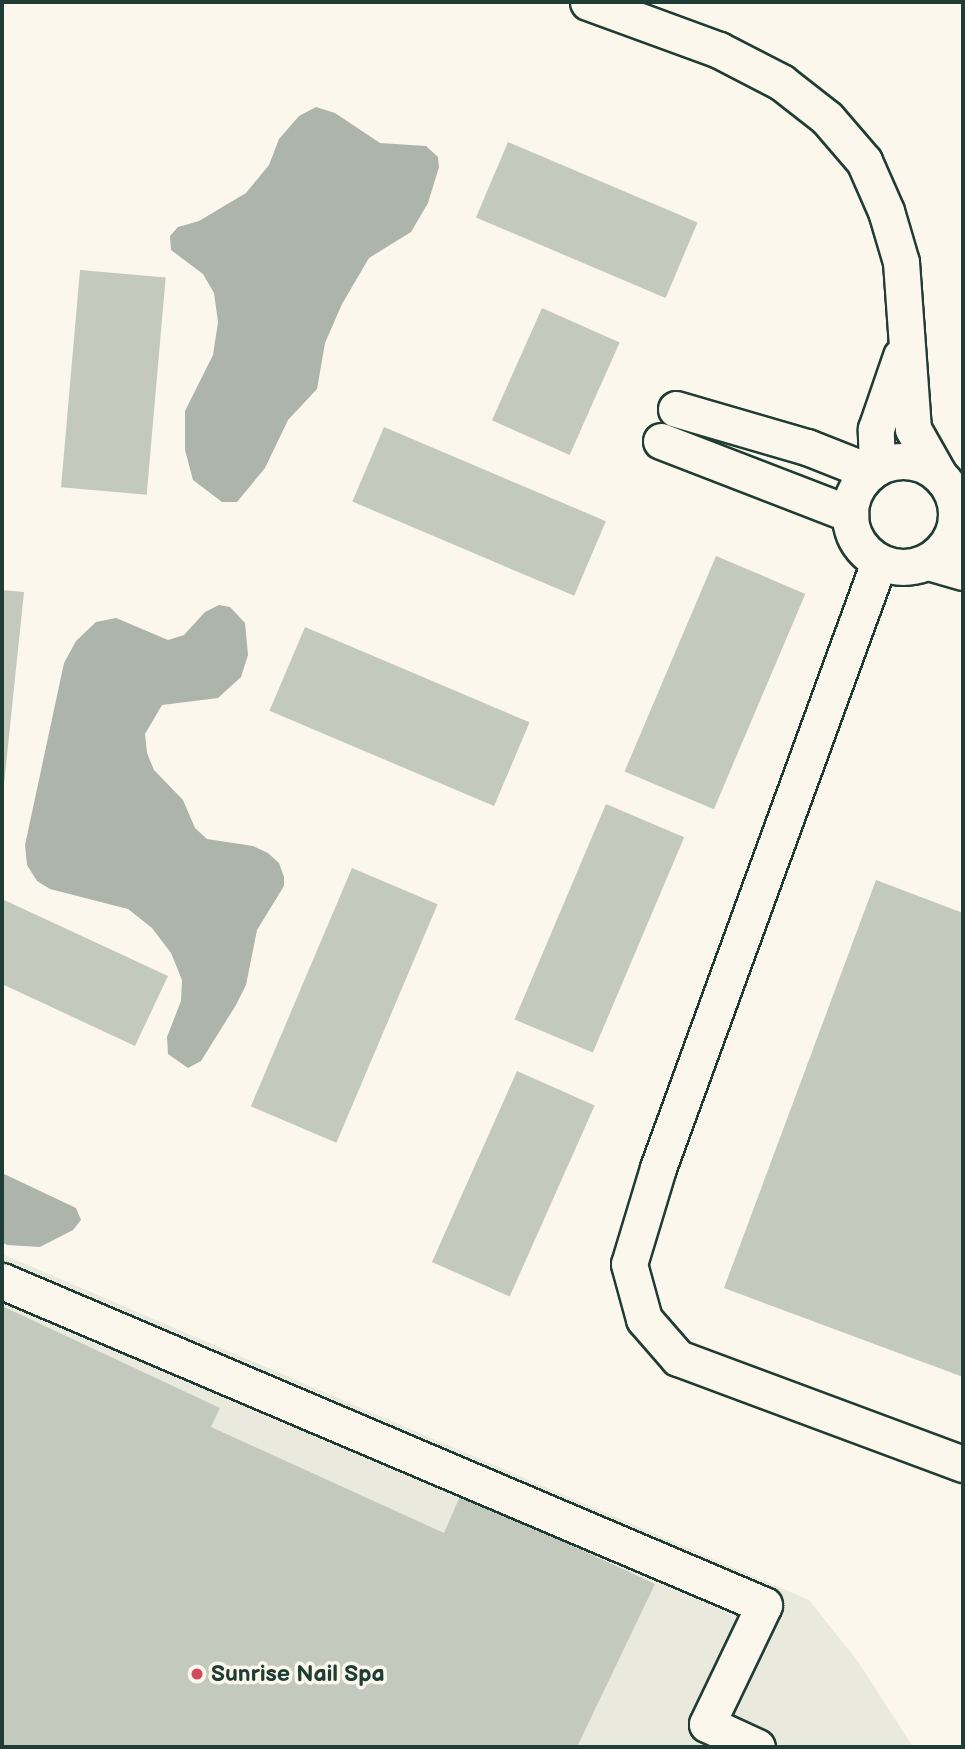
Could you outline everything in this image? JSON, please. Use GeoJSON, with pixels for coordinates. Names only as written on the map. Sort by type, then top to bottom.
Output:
{"type":"FeatureCollection","features":[{"type":"Feature","properties":{"kind":"street"},"geometry":{"type":"LineString","coordinates":[[588,2],[719,50],[781,82],[827,118],[864,161],[886,211],[901,262],[913,429],[952,498],[953,535],[928,562]]}},
{"type":"Feature","properties":{"kind":"street"},"geometry":{"type":"LineString","coordinates":[[873,470],[876,429],[899,369],[904,325]]}},
{"type":"Feature","properties":{"kind":"street"},"geometry":{"type":"LineString","coordinates":[[676,409],[807,447],[873,470]]}},
{"type":"Feature","properties":{"kind":"street"},"geometry":{"type":"LineString","coordinates":[[661,441],[850,514]]}},
{"type":"Feature","properties":{"kind":"street"},"geometry":{"type":"LineString","coordinates":[[952,498],[919,463],[897,461],[873,470],[855,491],[850,514],[853,533],[879,562],[904,568],[928,562],[963,572]]}},
{"type":"Feature","properties":{"kind":"street"},"geometry":{"type":"LineString","coordinates":[[879,562],[658,1168],[629,1264],[644,1319],[678,1358],[963,1464]]}},
{"type":"Feature","properties":{"kind":"street"},"geometry":{"type":"LineString","coordinates":[[2,1281],[764,1605],[707,1724],[757,1747]]}},
{"type":"Feature","properties":{"kind":"shaded area"},"geometry":{"type":"Polygon","coordinates":[[[316,107],[335,113],[380,143],[426,146],[438,157],[439,167],[428,203],[411,232],[369,258],[342,304],[325,343],[317,389],[288,420],[265,468],[237,502],[222,502],[193,480],[185,450],[185,411],[213,355],[218,322],[214,293],[203,274],[171,250],[170,236],[178,227],[199,221],[246,193],[269,165],[279,139],[299,116],[316,107]]]}},
{"type":"Feature","properties":{"kind":"shaded area"},"geometry":{"type":"Polygon","coordinates":[[[219,605],[230,607],[245,623],[248,655],[241,677],[218,698],[162,705],[145,734],[147,753],[154,770],[183,800],[195,828],[207,839],[253,846],[268,853],[279,863],[284,886],[257,930],[246,985],[236,1005],[201,1061],[188,1068],[168,1054],[167,1037],[181,1001],[182,980],[171,953],[152,928],[128,909],[50,889],[37,881],[27,865],[25,845],[64,663],[76,641],[96,622],[116,618],[168,640],[184,635],[205,612],[219,605]]]}},
{"type":"Feature","properties":{"kind":"shaded area"},"geometry":{"type":"Polygon","coordinates":[[[2,1173],[76,1208],[81,1220],[73,1230],[40,1247],[7,1245],[2,1242],[2,1173]]]}},
{"type":"Feature","properties":{"kind":"shaded area"},"geometry":{"type":"Polygon","coordinates":[[[2,1254],[809,1600],[859,1663],[913,1747],[2,1747],[2,1254]]]}},
{"type":"Feature","properties":{"kind":"building"},"geometry":{"type":"Polygon","coordinates":[[[508,142],[698,222],[666,298],[476,217],[508,142]]]}},
{"type":"Feature","properties":{"kind":"building"},"geometry":{"type":"Polygon","coordinates":[[[80,270],[166,277],[147,495],[61,487],[80,270]]]}},
{"type":"Feature","properties":{"kind":"building"},"geometry":{"type":"Polygon","coordinates":[[[542,308],[620,343],[570,455],[492,420],[542,308]]]}},
{"type":"Feature","properties":{"kind":"building"},"geometry":{"type":"Polygon","coordinates":[[[384,427],[606,521],[574,596],[352,502],[384,427]]]}},
{"type":"Feature","properties":{"kind":"building"},"geometry":{"type":"Polygon","coordinates":[[[716,556],[805,594],[714,809],[625,771],[716,556]]]}},
{"type":"Feature","properties":{"kind":"building"},"geometry":{"type":"Polygon","coordinates":[[[2,590],[24,592],[4,784],[2,784],[2,590]]]}},
{"type":"Feature","properties":{"kind":"building"},"geometry":{"type":"Polygon","coordinates":[[[305,627],[530,722],[494,806],[269,711],[305,627]]]}},
{"type":"Feature","properties":{"kind":"building"},"geometry":{"type":"Polygon","coordinates":[[[606,804],[684,837],[593,1053],[515,1019],[606,804]]]}},
{"type":"Feature","properties":{"kind":"building"},"geometry":{"type":"Polygon","coordinates":[[[352,868],[438,904],[336,1143],[251,1106],[352,868]]]}},
{"type":"Feature","properties":{"kind":"building"},"geometry":{"type":"Polygon","coordinates":[[[876,880],[963,913],[963,1377],[724,1288],[876,880]]]}},
{"type":"Feature","properties":{"kind":"building"},"geometry":{"type":"Polygon","coordinates":[[[2,899],[168,976],[135,1046],[2,984],[2,899]]]}},
{"type":"Feature","properties":{"kind":"building"},"geometry":{"type":"Polygon","coordinates":[[[517,1071],[595,1106],[510,1297],[432,1262],[517,1071]]]}},
{"type":"Feature","properties":{"kind":"building"},"geometry":{"type":"Polygon","coordinates":[[[2,1306],[220,1408],[211,1427],[444,1533],[461,1494],[655,1584],[577,1747],[2,1747],[2,1306]]]}},
{"type":"Feature","properties":{"kind":"place","name":"Sunrise Nail Spa"},"geometry":{"type":"Point","coordinates":[197,1674]}}]}
